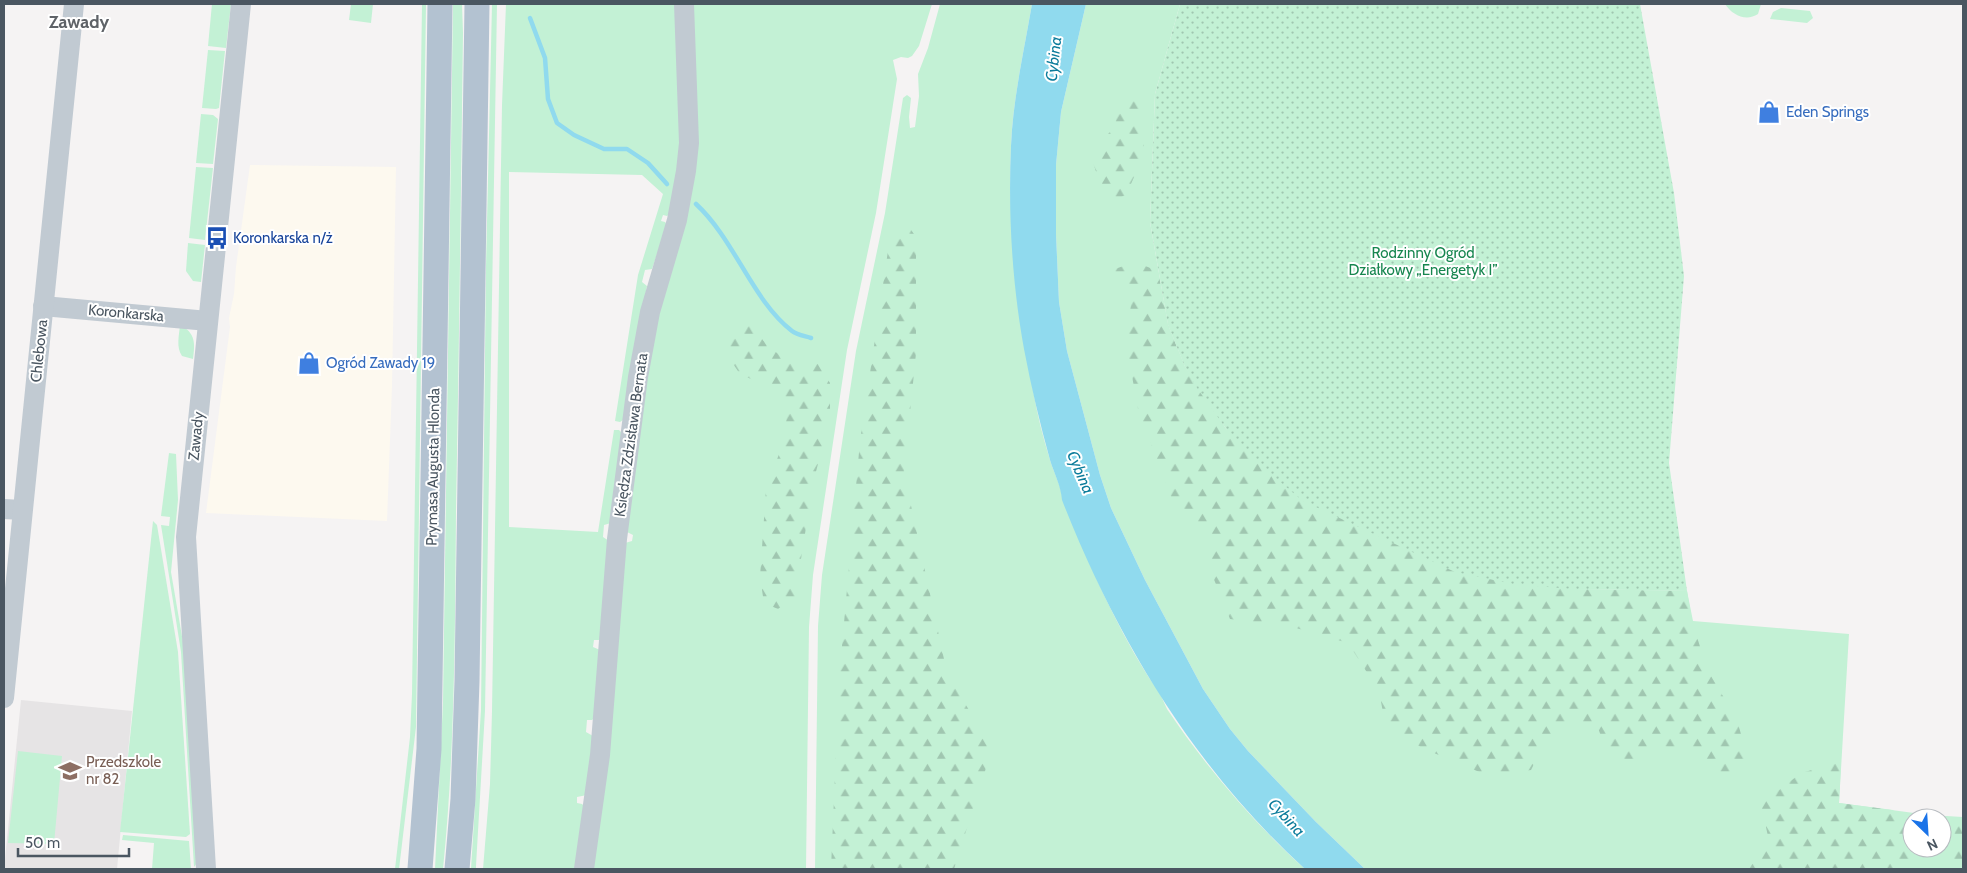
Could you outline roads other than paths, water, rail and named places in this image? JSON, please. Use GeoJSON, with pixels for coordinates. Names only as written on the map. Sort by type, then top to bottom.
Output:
{"type":"FeatureCollection","features":[{"type":"Feature","properties":{"kind":"main road","name":"Prymasa Augusta Hlonda"},"geometry":{"type":"LineString","coordinates":[[420,869],[429,749],[440,4]]}},
{"type":"Feature","properties":{"kind":"main road"},"geometry":{"type":"LineString","coordinates":[[457,869],[467,701],[477,4]]}},
{"type":"Feature","properties":{"kind":"street","name":"Zawady"},"geometry":{"type":"LineString","coordinates":[[206,869],[186,537],[242,4]]}},
{"type":"Feature","properties":{"kind":"street","name":"Księdza Zdzisława Bernata"},"geometry":{"type":"LineString","coordinates":[[584,869],[600,755],[617,539],[637,386],[650,312],[677,220],[686,171],[688,134],[684,4]]}},
{"type":"Feature","properties":{"kind":"street","name":"Chlebowa"},"geometry":{"type":"LineString","coordinates":[[4,698],[13,510],[43,306],[74,6]]}},
{"type":"Feature","properties":{"kind":"street","name":"Koronkarska"},"geometry":{"type":"LineString","coordinates":[[43,306],[208,321]]}},
{"type":"Feature","properties":{"kind":"water","name":"Cybina"},"geometry":{"type":"Polygon","coordinates":[[[1032,4],[1086,4],[1061,112],[1056,165],[1056,234],[1059,302],[1067,351],[1100,475],[1111,508],[1145,580],[1203,689],[1230,729],[1248,751],[1316,822],[1365,869],[1305,869],[1265,830],[1228,788],[1162,698],[1133,651],[1083,551],[1062,500],[1043,433],[1027,363],[1016,299],[1012,248],[1010,171],[1012,128],[1019,75],[1032,4]]]}},
{"type":"Feature","properties":{"kind":"waterway"},"geometry":{"type":"LineString","coordinates":[[530,18],[545,58],[548,99],[557,123],[574,135],[604,149],[627,149],[648,163],[667,184]]}},
{"type":"Feature","properties":{"kind":"waterway"},"geometry":{"type":"LineString","coordinates":[[696,204],[722,235],[754,287],[778,318],[794,332],[811,338]]}},
{"type":"Feature","properties":{"kind":"place","name":"Eden Springs"},"geometry":{"type":"Point","coordinates":[1769,112]}},
{"type":"Feature","properties":{"kind":"place","name":"Koronkarska n/ż"},"geometry":{"type":"Point","coordinates":[217,238]}},
{"type":"Feature","properties":{"kind":"place","name":"Ogród Zawady 19"},"geometry":{"type":"Point","coordinates":[309,363]}},
{"type":"Feature","properties":{"kind":"place","name":"Przedszkole nr 82"},"geometry":{"type":"Point","coordinates":[70,771]}},
{"type":"Feature","properties":{"kind":"district","name":"Zawady"},"geometry":{"type":"Point","coordinates":[79,22]}},
{"type":"Feature","properties":{"kind":"park label","name":"Rodzinny Ogród Działkowy „Energetyk I”"},"geometry":{"type":"Point","coordinates":[1423,262]}}]}
